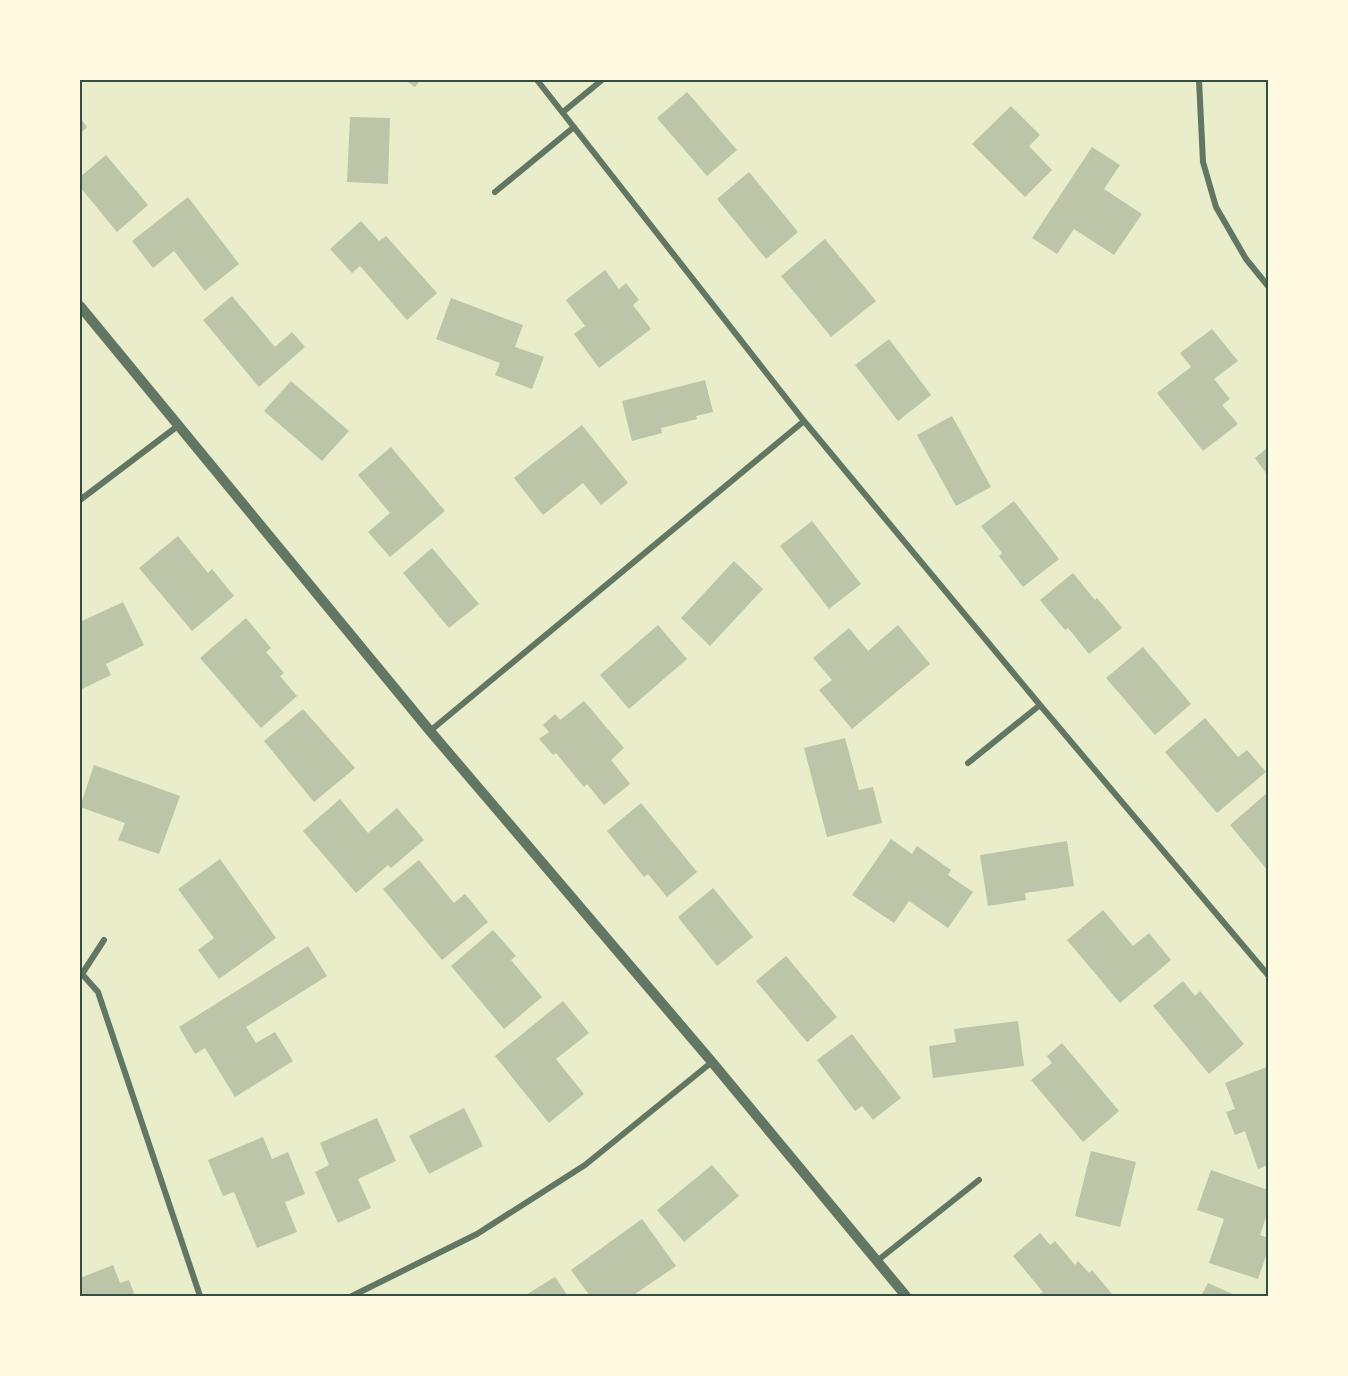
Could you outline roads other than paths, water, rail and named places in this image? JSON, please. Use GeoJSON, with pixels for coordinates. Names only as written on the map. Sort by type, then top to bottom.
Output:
{"type":"FeatureCollection","features":[{"type":"Feature","properties":{"kind":"street"},"geometry":{"type":"LineString","coordinates":[[537,80],[804,421],[1040,705],[1269,975]]}},
{"type":"Feature","properties":{"kind":"street"},"geometry":{"type":"LineString","coordinates":[[563,112],[602,80]]}},
{"type":"Feature","properties":{"kind":"street"},"geometry":{"type":"LineString","coordinates":[[1199,80],[1203,162],[1216,207],[1246,259],[1269,286]]}},
{"type":"Feature","properties":{"kind":"street"},"geometry":{"type":"LineString","coordinates":[[495,192],[574,127]]}},
{"type":"Feature","properties":{"kind":"street"},"geometry":{"type":"LineString","coordinates":[[80,306],[430,730],[712,1062],[906,1296]]}},
{"type":"Feature","properties":{"kind":"street"},"geometry":{"type":"LineString","coordinates":[[430,730],[804,421]]}},
{"type":"Feature","properties":{"kind":"street"},"geometry":{"type":"LineString","coordinates":[[80,500],[178,425]]}},
{"type":"Feature","properties":{"kind":"street"},"geometry":{"type":"LineString","coordinates":[[968,763],[1040,705]]}},
{"type":"Feature","properties":{"kind":"street"},"geometry":{"type":"LineString","coordinates":[[104,940],[81,974],[98,992],[200,1296]]}},
{"type":"Feature","properties":{"kind":"street"},"geometry":{"type":"LineString","coordinates":[[352,1296],[477,1234],[585,1165],[712,1062]]}},
{"type":"Feature","properties":{"kind":"street"},"geometry":{"type":"LineString","coordinates":[[877,1261],[979,1180]]}}]}
